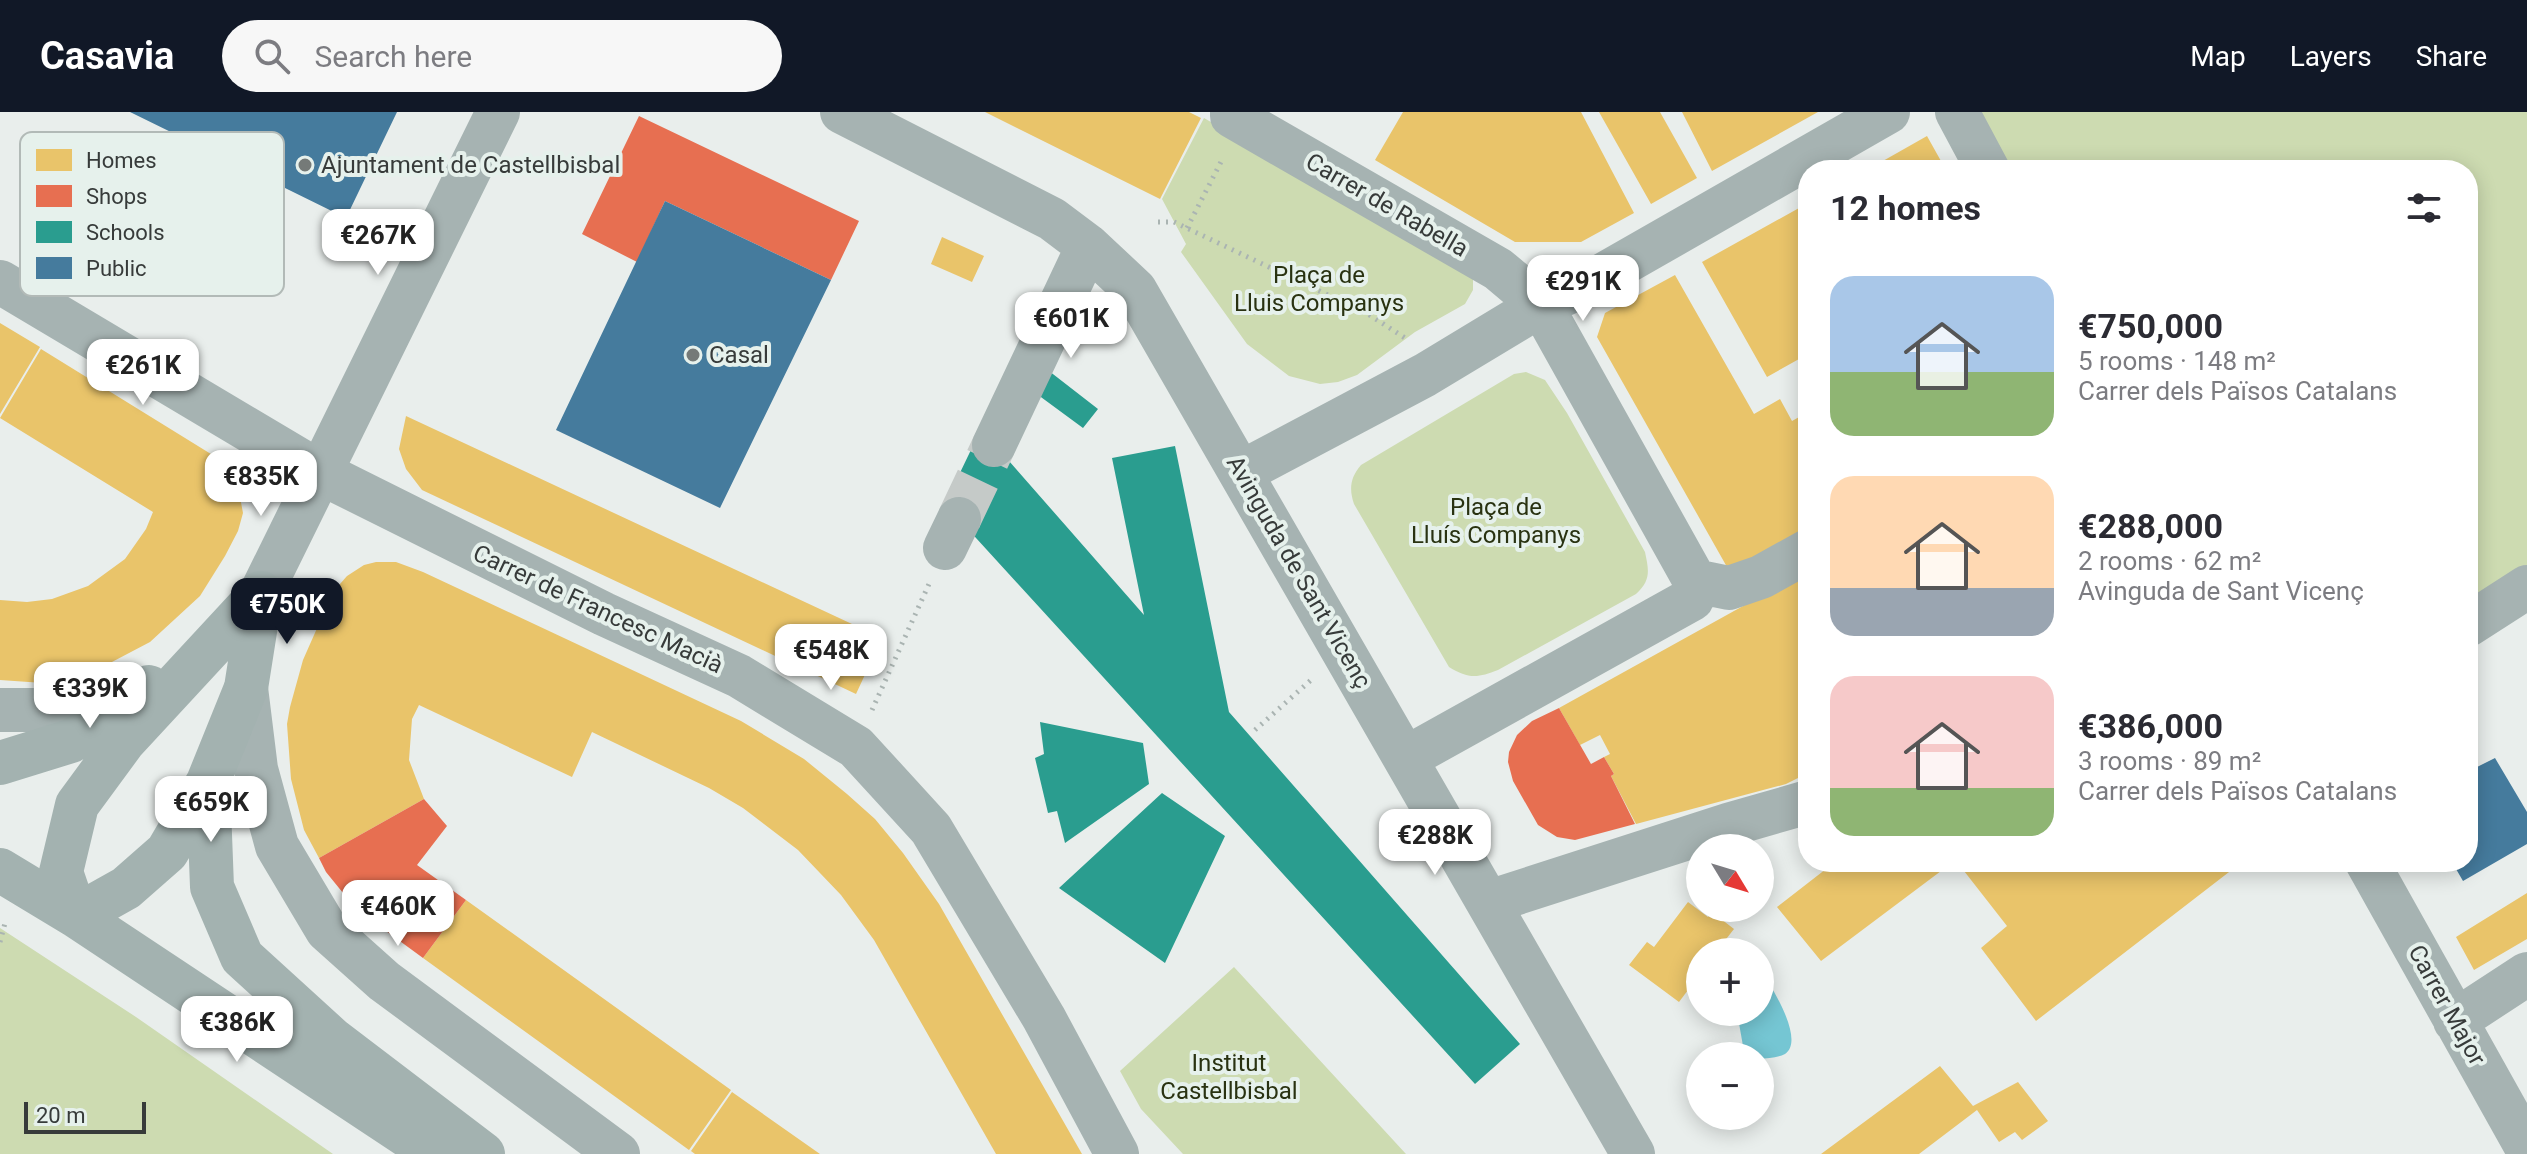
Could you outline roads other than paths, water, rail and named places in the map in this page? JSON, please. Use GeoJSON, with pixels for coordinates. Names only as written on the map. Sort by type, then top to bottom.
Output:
{"type":"FeatureCollection","features":[{"type":"Feature","properties":{"kind":"street"},"geometry":{"type":"LineString","coordinates":[[76,916],[61,872],[77,805],[124,741],[261,593],[498,112]]}},
{"type":"Feature","properties":{"kind":"street","name":"Avinguda de Sant Vicenç"},"geometry":{"type":"LineString","coordinates":[[842,112],[1052,219],[1088,246],[1135,290],[1633,1154]]}},
{"type":"Feature","properties":{"kind":"street"},"geometry":{"type":"LineString","coordinates":[[1804,160],[1888,112]]}},
{"type":"Feature","properties":{"kind":"street"},"geometry":{"type":"LineString","coordinates":[[1957,112],[1983,160]]}},
{"type":"Feature","properties":{"kind":"street","name":"Carrer de Rabella"},"geometry":{"type":"LineString","coordinates":[[1237,117],[1498,269],[1541,305]]}},
{"type":"Feature","properties":{"kind":"street"},"geometry":{"type":"LineString","coordinates":[[1242,472],[1425,375],[1541,305],[1589,283],[1798,163]]}},
{"type":"Feature","properties":{"kind":"street"},"geometry":{"type":"LineString","coordinates":[[994,445],[1088,246]]}},
{"type":"Feature","properties":{"kind":"street","name":"Carrer de Francesc Macià"},"geometry":{"type":"LineString","coordinates":[[0,282],[20,294]]}},
{"type":"Feature","properties":{"kind":"street","name":"Carrer de Francesc Macià"},"geometry":{"type":"LineString","coordinates":[[24,296],[321,473],[604,614],[739,676],[856,747],[931,829],[1044,1018],[1117,1154]]}},
{"type":"Feature","properties":{"kind":"street"},"geometry":{"type":"LineString","coordinates":[[1406,758],[1692,599],[1695,581],[1541,305]]}},
{"type":"Feature","properties":{"kind":"street"},"geometry":{"type":"LineString","coordinates":[[1695,581],[1729,588],[1761,577],[1798,557]]}},
{"type":"Feature","properties":{"kind":"street"},"geometry":{"type":"LineString","coordinates":[[2478,619],[2527,587]]}},
{"type":"Feature","properties":{"kind":"street"},"geometry":{"type":"LineString","coordinates":[[76,916],[126,888],[167,852],[208,782],[246,688],[261,593]]}},
{"type":"Feature","properties":{"kind":"street"},"geometry":{"type":"LineString","coordinates":[[0,763],[71,741],[120,710],[261,593]]}},
{"type":"Feature","properties":{"kind":"street"},"geometry":{"type":"LineString","coordinates":[[246,688],[256,769],[277,846],[327,930],[384,981],[618,1154]]}},
{"type":"Feature","properties":{"kind":"street"},"geometry":{"type":"LineString","coordinates":[[0,710],[120,710]]}},
{"type":"Feature","properties":{"kind":"street"},"geometry":{"type":"LineString","coordinates":[[208,782],[212,887],[242,957],[332,1039],[483,1154]]}},
{"type":"Feature","properties":{"kind":"street"},"geometry":{"type":"LineString","coordinates":[[1489,902],[1798,805]]}},
{"type":"Feature","properties":{"kind":"street"},"geometry":{"type":"LineString","coordinates":[[0,870],[76,916],[435,1154]]}},
{"type":"Feature","properties":{"kind":"street","name":"Carrer Major"},"geometry":{"type":"LineString","coordinates":[[2373,872],[2525,1141]]}},
{"type":"Feature","properties":{"kind":"street"},"geometry":{"type":"LineString","coordinates":[[2455,1021],[2527,974]]}},
{"type":"Feature","properties":{"kind":"water"},"geometry":{"type":"Polygon","coordinates":[[[1774,993],[1789,1025],[1790,1047],[1785,1054],[1774,1057],[1774,1042],[1742,1042],[1739,1026],[1774,1026],[1774,993]]]}},
{"type":"Feature","properties":{"kind":"tunnel"},"geometry":{"type":"LineString","coordinates":[[959,519],[994,445]]}},
{"type":"Feature","properties":{"kind":"place","name":"Ajuntament de Castellbisbal"},"geometry":{"type":"Point","coordinates":[305,165]}},
{"type":"Feature","properties":{"kind":"place","name":"Casal"},"geometry":{"type":"Point","coordinates":[693,355]}},
{"type":"Feature","properties":{"kind":"park label","name":"Plaça de Lluis Companys"},"geometry":{"type":"Point","coordinates":[1319,289]}},
{"type":"Feature","properties":{"kind":"park label","name":"Plaça de Lluís Companys"},"geometry":{"type":"Point","coordinates":[1496,521]}},
{"type":"Feature","properties":{"kind":"park label","name":"Institut Castellbisbal"},"geometry":{"type":"Point","coordinates":[1229,1077]}}]}
